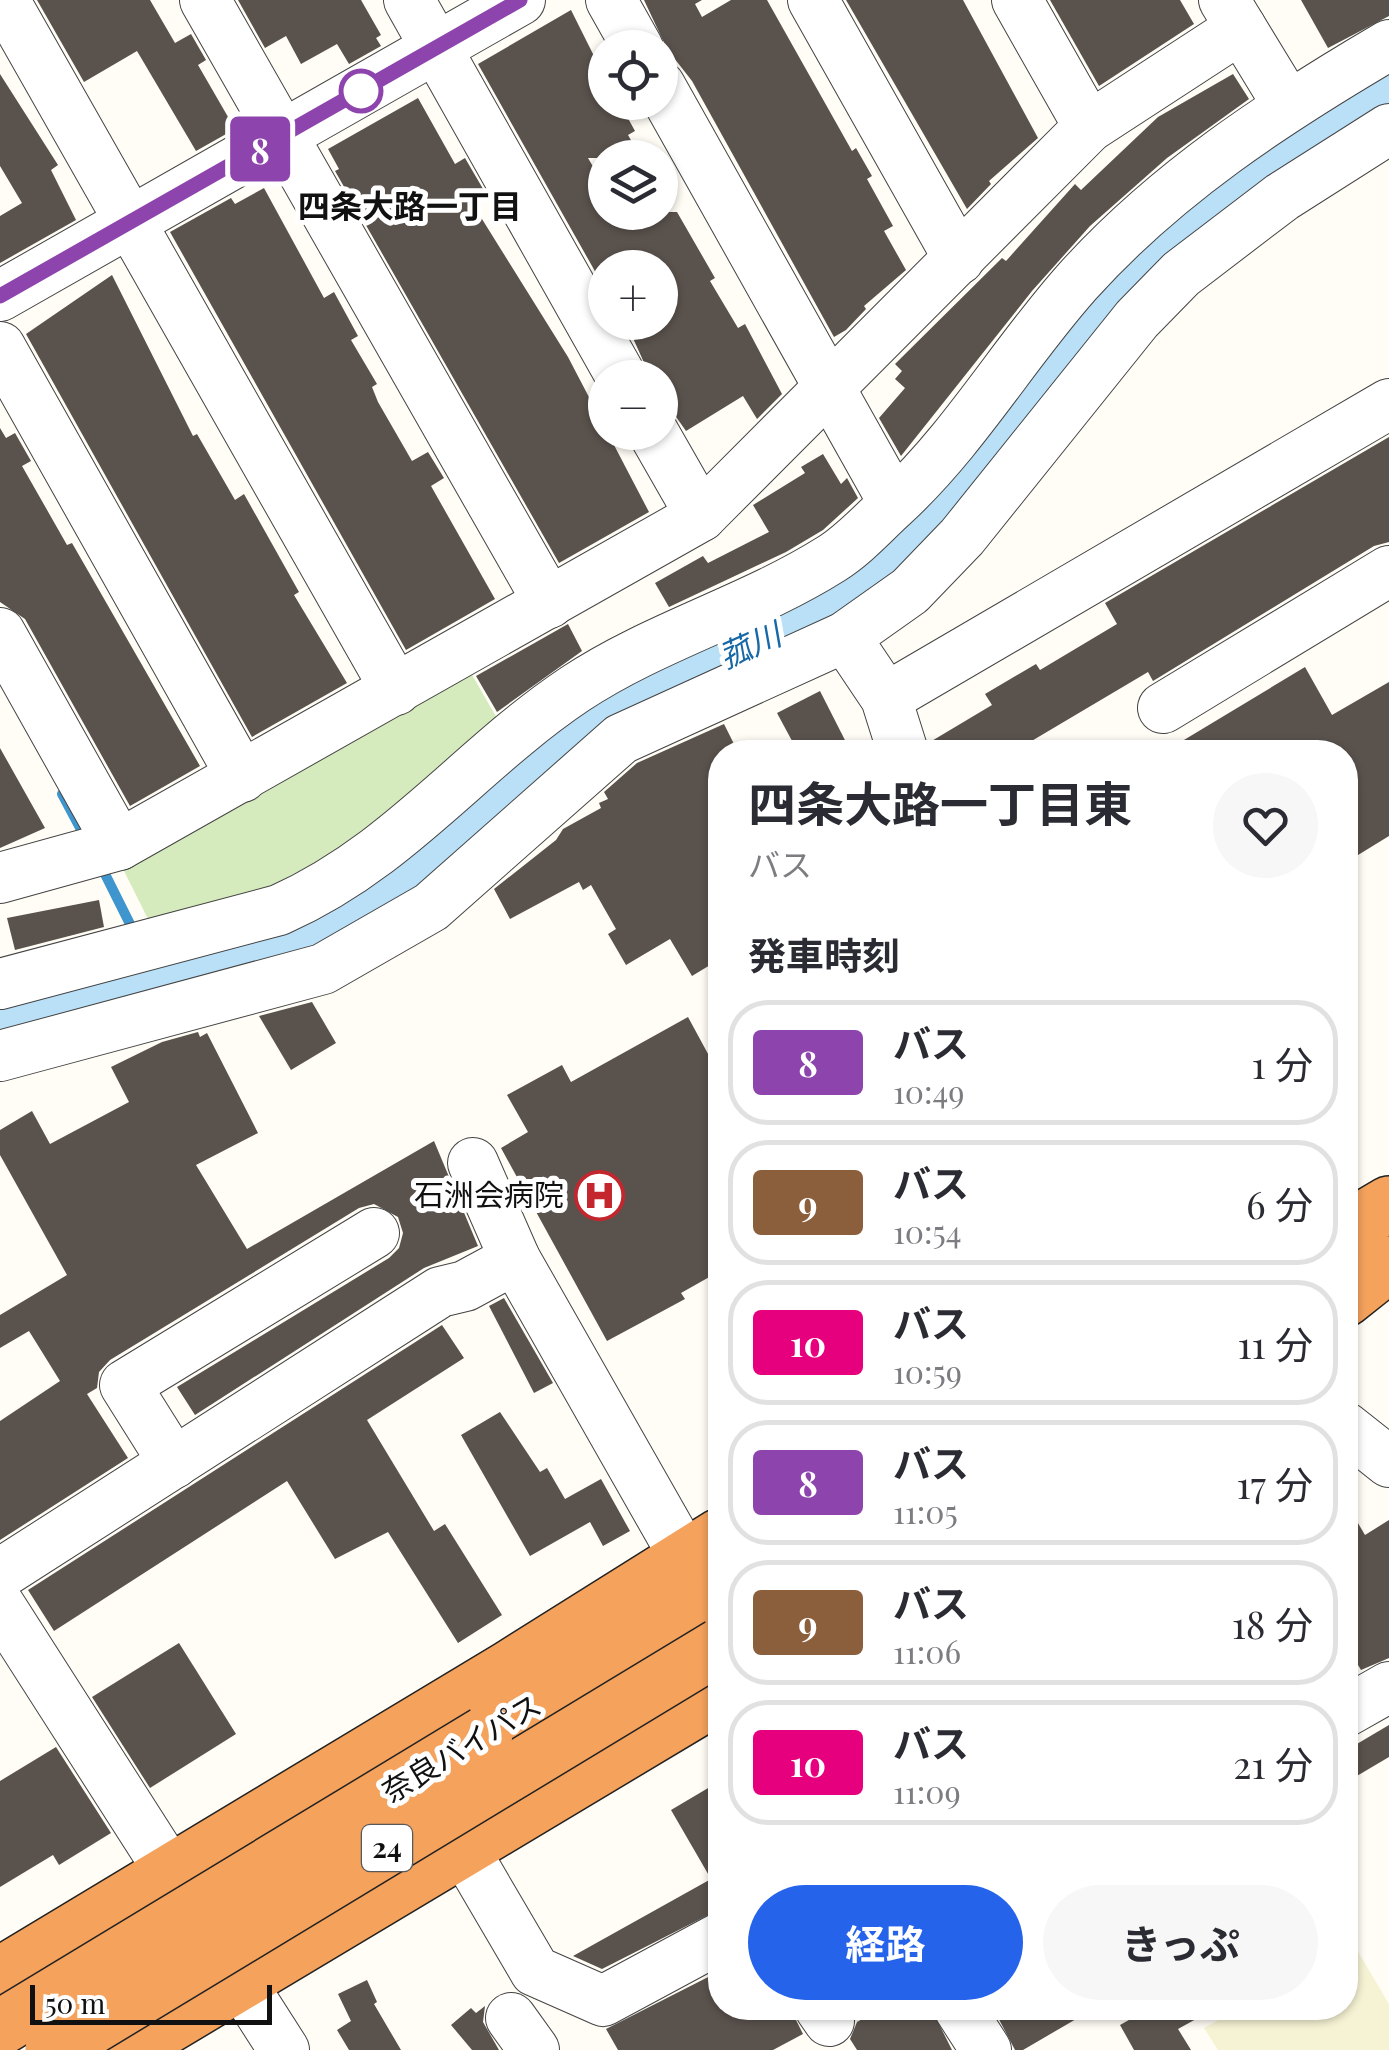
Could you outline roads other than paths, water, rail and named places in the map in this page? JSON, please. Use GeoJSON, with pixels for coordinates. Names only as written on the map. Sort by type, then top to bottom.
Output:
{"type":"FeatureCollection","features":[{"type":"Feature","properties":{"kind":"highway"},"geometry":{"type":"LineString","coordinates":[[1358,1184],[1389,1168]]}},
{"type":"Feature","properties":{"kind":"highway"},"geometry":{"type":"LineString","coordinates":[[1358,1222],[1389,1204]]}},
{"type":"Feature","properties":{"kind":"highway"},"geometry":{"type":"LineString","coordinates":[[1358,1266],[1389,1248]]}},
{"type":"Feature","properties":{"kind":"highway"},"geometry":{"type":"LineString","coordinates":[[1358,1289],[1389,1264]]}},
{"type":"Feature","properties":{"kind":"highway"},"geometry":{"type":"LineString","coordinates":[[0,1975],[171,1872],[708,1564]]}},
{"type":"Feature","properties":{"kind":"highway","name":"奈良バイパス"},"geometry":{"type":"LineString","coordinates":[[0,2028],[708,1564]]}},
{"type":"Feature","properties":{"kind":"highway","name":"奈良バイパス"},"geometry":{"type":"LineString","coordinates":[[53,2050],[708,1653]]}},
{"type":"Feature","properties":{"kind":"highway"},"geometry":{"type":"LineString","coordinates":[[127,2050],[708,1702]]}},
{"type":"Feature","properties":{"kind":"street"},"geometry":{"type":"LineString","coordinates":[[4,0],[396,690]]}},
{"type":"Feature","properties":{"kind":"street"},"geometry":{"type":"LineString","coordinates":[[205,0],[548,603]]}},
{"type":"Feature","properties":{"kind":"street"},"geometry":{"type":"LineString","coordinates":[[409,0],[612,360]]}},
{"type":"Feature","properties":{"kind":"street"},"geometry":{"type":"LineString","coordinates":[[0,296],[520,0]]}},
{"type":"Feature","properties":{"kind":"street"},"geometry":{"type":"LineString","coordinates":[[611,0],[628,30]]}},
{"type":"Feature","properties":{"kind":"street"},"geometry":{"type":"LineString","coordinates":[[813,0],[959,259]]}},
{"type":"Feature","properties":{"kind":"street"},"geometry":{"type":"LineString","coordinates":[[1017,0],[1089,127]]}},
{"type":"Feature","properties":{"kind":"street"},"geometry":{"type":"LineString","coordinates":[[0,878],[119,845],[701,516],[1089,127],[1233,14],[1288,105]]}},
{"type":"Feature","properties":{"kind":"street"},"geometry":{"type":"LineString","coordinates":[[0,984],[278,910],[306,898],[393,843],[534,719],[572,691],[600,673],[819,566],[938,462],[1074,285],[1123,234],[1288,105],[1389,46]]}},
{"type":"Feature","properties":{"kind":"street"},"geometry":{"type":"LineString","coordinates":[[678,118],[894,503]]}},
{"type":"Feature","properties":{"kind":"street"},"geometry":{"type":"LineString","coordinates":[[0,1056],[323,969],[432,908],[621,739],[845,637],[910,592],[962,537],[1136,319],[1181,274],[1282,197],[1389,129]]}},
{"type":"Feature","properties":{"kind":"street"},"geometry":{"type":"LineString","coordinates":[[0,346],[242,777]]}},
{"type":"Feature","properties":{"kind":"street"},"geometry":{"type":"LineString","coordinates":[[886,698],[1389,404]]}},
{"type":"Feature","properties":{"kind":"street"},"geometry":{"type":"LineString","coordinates":[[663,450],[701,516]]}},
{"type":"Feature","properties":{"kind":"street"},"geometry":{"type":"LineString","coordinates":[[1163,708],[1389,571]]}},
{"type":"Feature","properties":{"kind":"street"},"geometry":{"type":"LineString","coordinates":[[0,633],[119,845]]}},
{"type":"Feature","properties":{"kind":"street"},"geometry":{"type":"LineString","coordinates":[[845,637],[886,698],[899,740]]}},
{"type":"Feature","properties":{"kind":"street"},"geometry":{"type":"LineString","coordinates":[[474,1163],[515,1258],[708,1564]]}},
{"type":"Feature","properties":{"kind":"street"},"geometry":{"type":"LineString","coordinates":[[174,1463],[125,1384],[374,1233]]}},
{"type":"Feature","properties":{"kind":"street"},"geometry":{"type":"LineString","coordinates":[[0,1574],[440,1292],[465,1286],[515,1258]]}},
{"type":"Feature","properties":{"kind":"street"},"geometry":{"type":"LineString","coordinates":[[1358,1437],[1389,1462]]}},
{"type":"Feature","properties":{"kind":"street"},"geometry":{"type":"LineString","coordinates":[[0,1606],[284,2050]]}},
{"type":"Feature","properties":{"kind":"street"},"geometry":{"type":"LineString","coordinates":[[1358,1704],[1389,1686]]}},
{"type":"Feature","properties":{"kind":"street"},"geometry":{"type":"LineString","coordinates":[[463,1848],[534,1970],[603,2001],[708,1944]]}},
{"type":"Feature","properties":{"kind":"street"},"geometry":{"type":"LineString","coordinates":[[967,2020],[986,2050]]}},
{"type":"Feature","properties":{"kind":"waterway","name":"菰川"},"geometry":{"type":"LineString","coordinates":[[0,1017],[110,980],[154,974],[183,978],[310,943],[374,911],[424,875],[571,734],[637,694],[789,629],[873,580],[989,467],[1118,293],[1183,229],[1285,152],[1389,93]]}},
{"type":"Feature","properties":{"kind":"waterway"},"geometry":{"type":"LineString","coordinates":[[62,794],[87,841]]}},
{"type":"Feature","properties":{"kind":"waterway"},"geometry":{"type":"LineString","coordinates":[[100,864],[135,934]]}},
{"type":"Feature","properties":{"kind":"place","name":"石洲会病院"},"geometry":{"type":"Point","coordinates":[599,1196]}},
{"type":"Feature","properties":{"kind":"district","name":"四条大路一丁目"},"geometry":{"type":"Point","coordinates":[410,207]}}]}
